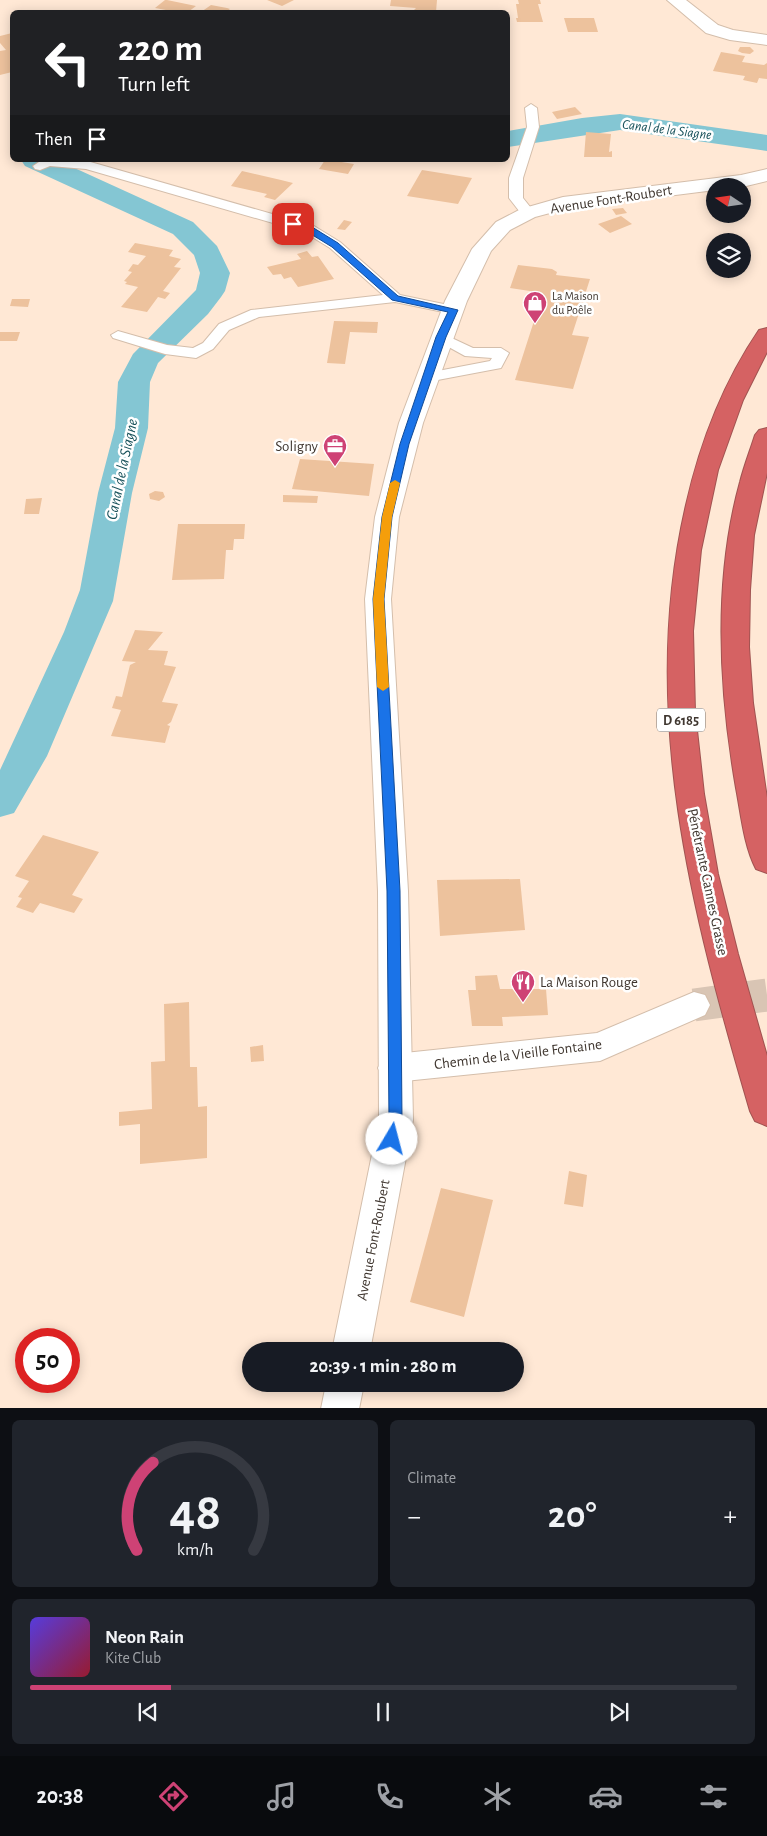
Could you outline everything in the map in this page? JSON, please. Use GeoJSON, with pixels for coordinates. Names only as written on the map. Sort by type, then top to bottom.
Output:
{"type":"FeatureCollection","features":[{"type":"Feature","properties":{"kind":"highway","name":"Pénétrante Cannes Grasse"},"geometry":{"type":"LineString","coordinates":[[767,335],[721,422],[697,502],[683,586],[679,678],[687,779],[700,862],[767,1111]]}},
{"type":"Feature","properties":{"kind":"highway"},"geometry":{"type":"LineString","coordinates":[[767,435],[761,451],[740,548],[736,655],[739,718],[767,861]]}},
{"type":"Feature","properties":{"kind":"main road"},"geometry":{"type":"LineString","coordinates":[[675,0],[712,29],[730,36],[767,40]]}},
{"type":"Feature","properties":{"kind":"main road","name":"Avenue Font-Roubert"},"geometry":{"type":"LineString","coordinates":[[353,1342],[396,1120],[393,891],[378,599],[387,517],[404,444],[441,337],[482,249],[503,226],[528,213],[563,203],[741,181],[767,175]]}},
{"type":"Feature","properties":{"kind":"main road","name":"Chemin de la Vieille Fontaine"},"geometry":{"type":"LineString","coordinates":[[395,1068],[600,1047],[694,1006]]}},
{"type":"Feature","properties":{"kind":"main road"},"geometry":{"type":"LineString","coordinates":[[340,1408],[343,1392]]}},
{"type":"Feature","properties":{"kind":"lane"},"geometry":{"type":"LineString","coordinates":[[528,213],[516,198],[516,178],[532,132],[531,108]]}},
{"type":"Feature","properties":{"kind":"lane"},"geometry":{"type":"LineString","coordinates":[[44,164],[88,165],[231,204],[309,229],[335,245],[395,298]]}},
{"type":"Feature","properties":{"kind":"lane"},"geometry":{"type":"LineString","coordinates":[[118,335],[161,348],[196,353],[208,346],[224,327],[256,313],[395,298],[453,310]]}},
{"type":"Feature","properties":{"kind":"lane"},"geometry":{"type":"LineString","coordinates":[[428,377],[496,365],[501,353],[470,353],[441,337]]}},
{"type":"Feature","properties":{"kind":"building"},"geometry":{"type":"Polygon","coordinates":[[[165,0],[196,6],[191,10],[155,8],[165,0]]]}},
{"type":"Feature","properties":{"kind":"building"},"geometry":{"type":"Polygon","coordinates":[[[267,0],[294,0],[282,6],[267,0]]]}},
{"type":"Feature","properties":{"kind":"building"},"geometry":{"type":"Polygon","coordinates":[[[391,0],[437,0],[436,10],[414,10],[416,8],[390,6],[391,0]]]}},
{"type":"Feature","properties":{"kind":"building"},"geometry":{"type":"Polygon","coordinates":[[[518,0],[540,0],[541,4],[538,4],[543,22],[517,22],[516,4],[519,4],[518,0]]]}},
{"type":"Feature","properties":{"kind":"building"},"geometry":{"type":"Polygon","coordinates":[[[211,5],[230,9],[229,10],[204,10],[211,5]]]}},
{"type":"Feature","properties":{"kind":"building"},"geometry":{"type":"Polygon","coordinates":[[[564,18],[594,18],[598,32],[568,32],[564,18]]]}},
{"type":"Feature","properties":{"kind":"building"},"geometry":{"type":"Polygon","coordinates":[[[10,34],[10,72],[0,75],[0,51],[6,50],[0,43],[0,36],[10,34]]]}},
{"type":"Feature","properties":{"kind":"building"},"geometry":{"type":"Polygon","coordinates":[[[740,47],[750,47],[754,51],[750,54],[742,53],[738,51],[740,47]]]}},
{"type":"Feature","properties":{"kind":"building"},"geometry":{"type":"Polygon","coordinates":[[[721,52],[745,56],[742,62],[764,65],[767,63],[767,79],[759,78],[757,83],[743,80],[745,76],[713,71],[721,52]]]}},
{"type":"Feature","properties":{"kind":"building"},"geometry":{"type":"Polygon","coordinates":[[[575,107],[582,114],[557,119],[552,112],[575,107]]]}},
{"type":"Feature","properties":{"kind":"building"},"geometry":{"type":"Polygon","coordinates":[[[586,132],[611,134],[609,152],[612,151],[612,157],[584,157],[586,132]]]}},
{"type":"Feature","properties":{"kind":"building"},"geometry":{"type":"Polygon","coordinates":[[[324,162],[354,164],[348,174],[319,169],[324,162]]]}},
{"type":"Feature","properties":{"kind":"building"},"geometry":{"type":"Polygon","coordinates":[[[422,170],[472,178],[458,204],[407,196],[422,170]]]}},
{"type":"Feature","properties":{"kind":"building"},"geometry":{"type":"Polygon","coordinates":[[[242,171],[293,183],[275,200],[264,197],[267,194],[231,186],[242,171]]]}},
{"type":"Feature","properties":{"kind":"building"},"geometry":{"type":"Polygon","coordinates":[[[623,208],[627,213],[616,215],[612,209],[623,208]]]}},
{"type":"Feature","properties":{"kind":"building"},"geometry":{"type":"Polygon","coordinates":[[[621,216],[632,224],[610,233],[598,224],[621,216]]]}},
{"type":"Feature","properties":{"kind":"building"},"geometry":{"type":"Polygon","coordinates":[[[344,220],[352,222],[345,230],[337,229],[344,220]]]}},
{"type":"Feature","properties":{"kind":"building"},"geometry":{"type":"Polygon","coordinates":[[[135,243],[173,250],[169,256],[181,259],[174,267],[181,268],[163,291],[170,293],[165,299],[158,297],[147,312],[121,307],[138,287],[125,284],[127,282],[124,281],[132,272],[128,271],[133,264],[138,265],[146,256],[128,252],[135,243]]]}},
{"type":"Feature","properties":{"kind":"building"},"geometry":{"type":"Polygon","coordinates":[[[307,251],[312,257],[318,256],[334,279],[298,287],[291,277],[284,279],[281,274],[273,275],[267,267],[301,259],[297,254],[307,251]]]}},
{"type":"Feature","properties":{"kind":"building"},"geometry":{"type":"Polygon","coordinates":[[[518,265],[552,269],[557,272],[556,275],[590,279],[572,335],[589,337],[573,389],[515,380],[543,293],[510,288],[518,265]]]}},
{"type":"Feature","properties":{"kind":"building"},"geometry":{"type":"Polygon","coordinates":[[[12,299],[30,299],[28,307],[10,306],[12,299]]]}},
{"type":"Feature","properties":{"kind":"building"},"geometry":{"type":"Polygon","coordinates":[[[334,321],[378,322],[377,333],[350,332],[345,364],[327,363],[334,321]]]}},
{"type":"Feature","properties":{"kind":"building"},"geometry":{"type":"Polygon","coordinates":[[[0,332],[20,332],[17,341],[0,341],[0,332]]]}},
{"type":"Feature","properties":{"kind":"building"},"geometry":{"type":"Polygon","coordinates":[[[300,459],[374,464],[369,496],[292,489],[300,459]]]}},
{"type":"Feature","properties":{"kind":"building"},"geometry":{"type":"Polygon","coordinates":[[[155,491],[163,492],[165,497],[159,501],[150,499],[149,494],[155,491]]]}},
{"type":"Feature","properties":{"kind":"building"},"geometry":{"type":"Polygon","coordinates":[[[283,495],[318,496],[317,503],[283,502],[283,495]]]}},
{"type":"Feature","properties":{"kind":"building"},"geometry":{"type":"Polygon","coordinates":[[[42,498],[39,514],[24,514],[26,499],[42,498]]]}},
{"type":"Feature","properties":{"kind":"building"},"geometry":{"type":"Polygon","coordinates":[[[178,524],[245,524],[244,539],[234,539],[233,550],[226,550],[224,579],[172,580],[178,524]]]}},
{"type":"Feature","properties":{"kind":"building"},"geometry":{"type":"Polygon","coordinates":[[[135,630],[163,632],[148,650],[168,651],[164,665],[176,667],[162,702],[178,704],[171,722],[167,725],[170,726],[165,743],[111,736],[121,710],[112,708],[116,696],[122,697],[130,665],[136,662],[122,661],[135,630]]]}},
{"type":"Feature","properties":{"kind":"building"},"geometry":{"type":"Polygon","coordinates":[[[43,835],[99,852],[72,895],[83,899],[74,913],[40,903],[33,913],[16,907],[22,898],[18,897],[29,881],[15,876],[43,835]]]}},
{"type":"Feature","properties":{"kind":"building"},"geometry":{"type":"Polygon","coordinates":[[[520,879],[525,930],[440,936],[437,880],[520,879]]]}},
{"type":"Feature","properties":{"kind":"building"},"geometry":{"type":"Polygon","coordinates":[[[497,975],[500,989],[546,989],[548,1015],[502,1017],[503,1026],[472,1026],[468,990],[476,990],[475,976],[497,975]]]}},
{"type":"Feature","properties":{"kind":"building"},"geometry":{"type":"Polygon","coordinates":[[[189,1002],[190,1067],[197,1067],[198,1107],[207,1106],[207,1158],[140,1164],[140,1124],[119,1126],[119,1112],[152,1109],[151,1062],[165,1061],[164,1004],[189,1002]]]}},
{"type":"Feature","properties":{"kind":"building"},"geometry":{"type":"Polygon","coordinates":[[[263,1045],[264,1061],[251,1062],[250,1047],[263,1045]]]}},
{"type":"Feature","properties":{"kind":"building"},"geometry":{"type":"Polygon","coordinates":[[[569,1171],[587,1175],[583,1207],[564,1204],[569,1171]]]}},
{"type":"Feature","properties":{"kind":"building"},"geometry":{"type":"Polygon","coordinates":[[[441,1188],[493,1200],[464,1317],[410,1302],[441,1188]]]}},
{"type":"Feature","properties":{"kind":"waterway","name":"Canal de la Siagne"},"geometry":{"type":"LineString","coordinates":[[510,139],[582,126],[620,122],[767,143]]}},
{"type":"Feature","properties":{"kind":"waterway","name":"Canal de la Siagne"},"geometry":{"type":"LineString","coordinates":[[0,802],[10,788],[35,740],[95,601],[115,493],[132,428],[134,382],[144,360],[160,342],[197,308],[210,291],[215,273],[207,252],[183,228],[39,162]]}},
{"type":"Feature","properties":{"kind":"tunnel"},"geometry":{"type":"LineString","coordinates":[[694,1005],[767,995]]}},
{"type":"Feature","properties":{"kind":"slow traffic"},"geometry":{"type":"LineString","coordinates":[[383,687],[378,599],[387,517],[395,483]]}},
{"type":"Feature","properties":{"kind":"place","name":"La Maison du Poêle"},"geometry":{"type":"Point","coordinates":[535,324]}},
{"type":"Feature","properties":{"kind":"place","name":"Soligny"},"geometry":{"type":"Point","coordinates":[335,467]}},
{"type":"Feature","properties":{"kind":"place","name":"La Maison Rouge"},"geometry":{"type":"Point","coordinates":[523,1003]}},
{"type":"Feature","properties":{"kind":"route"},"geometry":{"type":"LineString","coordinates":[[293,224],[309,229],[335,245],[395,298],[453,310],[441,337],[404,444],[387,517],[378,599],[393,891],[396,1120],[392,1139]]}}]}
